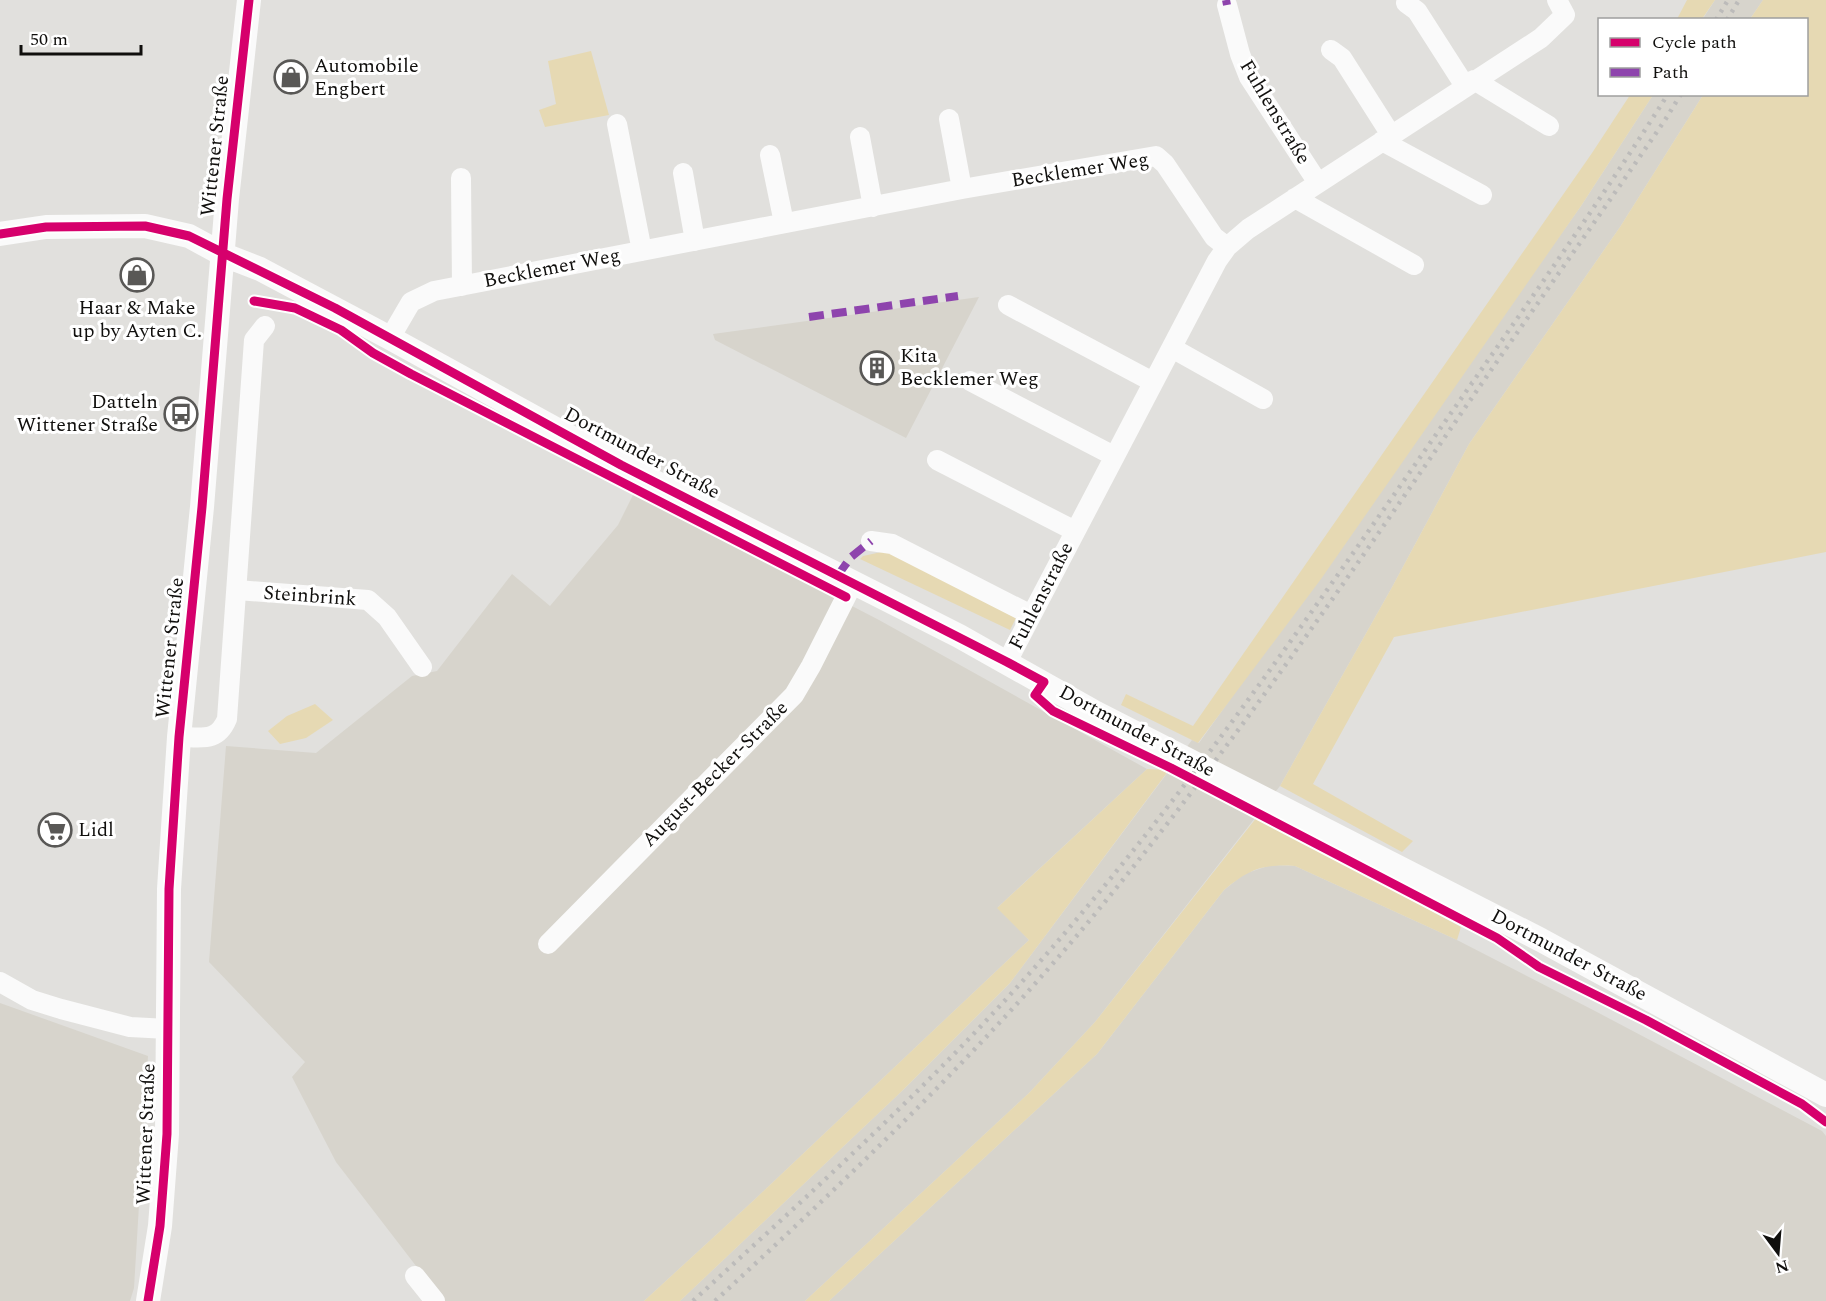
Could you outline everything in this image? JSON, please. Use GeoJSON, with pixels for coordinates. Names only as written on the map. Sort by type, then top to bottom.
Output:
{"type":"FeatureCollection","features":[{"type":"Feature","properties":{"kind":"main road","name":"Wittener Straße"},"geometry":{"type":"LineString","coordinates":[[148,1301],[163,1194],[167,1134],[169,889],[179,736],[202,507],[227,199],[249,0]]}},
{"type":"Feature","properties":{"kind":"main road","name":"Dortmunder Straße"},"geometry":{"type":"LineString","coordinates":[[0,234],[46,227],[145,226],[189,236],[224,255],[260,269],[621,465],[1007,662],[1096,713],[1181,754],[1541,940],[1826,1095]]}},
{"type":"Feature","properties":{"kind":"street","name":"Fuhlenstraße"},"geometry":{"type":"LineString","coordinates":[[1007,662],[1217,261],[1227,247],[1248,229],[1541,38],[1565,15],[1557,0]]}},
{"type":"Feature","properties":{"kind":"street"},"geometry":{"type":"LineString","coordinates":[[1406,3],[1417,11],[1470,83],[1550,126]]}},
{"type":"Feature","properties":{"kind":"street","name":"Fuhlenstraße"},"geometry":{"type":"LineString","coordinates":[[1227,5],[1240,54],[1249,77],[1318,183]]}},
{"type":"Feature","properties":{"kind":"street"},"geometry":{"type":"LineString","coordinates":[[1331,50],[1342,58],[1387,138],[1482,195]]}},
{"type":"Feature","properties":{"kind":"street"},"geometry":{"type":"LineString","coordinates":[[949,119],[962,189]]}},
{"type":"Feature","properties":{"kind":"street","name":"Becklemer Weg"},"geometry":{"type":"LineString","coordinates":[[617,124],[642,251]]}},
{"type":"Feature","properties":{"kind":"street"},"geometry":{"type":"LineString","coordinates":[[860,137],[873,207]]}},
{"type":"Feature","properties":{"kind":"street"},"geometry":{"type":"LineString","coordinates":[[770,155],[784,223]]}},
{"type":"Feature","properties":{"kind":"street","name":"Becklemer Weg"},"geometry":{"type":"LineString","coordinates":[[390,338],[411,302],[434,291],[962,189],[1156,156],[1165,164],[1214,237],[1227,247]]}},
{"type":"Feature","properties":{"kind":"street"},"geometry":{"type":"LineString","coordinates":[[683,173],[695,241]]}},
{"type":"Feature","properties":{"kind":"street","name":"Becklemer Weg"},"geometry":{"type":"LineString","coordinates":[[461,178],[462,286]]}},
{"type":"Feature","properties":{"kind":"street","name":"Fuhlenstraße"},"geometry":{"type":"LineString","coordinates":[[1295,198],[1414,265]]}},
{"type":"Feature","properties":{"kind":"street"},"geometry":{"type":"LineString","coordinates":[[1008,305],[1153,382]]}},
{"type":"Feature","properties":{"kind":"street","name":"Wittener Straße"},"geometry":{"type":"LineString","coordinates":[[179,736],[210,737],[222,730],[227,719],[254,340],[265,326]]}},
{"type":"Feature","properties":{"kind":"street"},"geometry":{"type":"LineString","coordinates":[[1172,348],[1263,399]]}},
{"type":"Feature","properties":{"kind":"street"},"geometry":{"type":"LineString","coordinates":[[970,381],[1114,456]]}},
{"type":"Feature","properties":{"kind":"street","name":"Fuhlenstraße"},"geometry":{"type":"LineString","coordinates":[[937,460],[1075,531]]}},
{"type":"Feature","properties":{"kind":"street"},"geometry":{"type":"LineString","coordinates":[[871,541],[892,544],[1030,615]]}},
{"type":"Feature","properties":{"kind":"street","name":"August-Becker-Straße"},"geometry":{"type":"LineString","coordinates":[[548,944],[794,695],[853,583]]}},
{"type":"Feature","properties":{"kind":"street","name":"Steinbrink"},"geometry":{"type":"LineString","coordinates":[[237,590],[368,600],[387,616],[422,667]]}},
{"type":"Feature","properties":{"kind":"street"},"geometry":{"type":"LineString","coordinates":[[0,982],[32,1000],[61,1009],[130,1027],[168,1029]]}},
{"type":"Feature","properties":{"kind":"street"},"geometry":{"type":"LineString","coordinates":[[415,1276],[435,1301]]}},
{"type":"Feature","properties":{"kind":"shaded area"},"geometry":{"type":"Polygon","coordinates":[[[1687,0],[1715,0],[1703,18],[1678,18],[1687,0]]]}},
{"type":"Feature","properties":{"kind":"shaded area"},"geometry":{"type":"Polygon","coordinates":[[[1715,0],[1763,0],[1751,18],[1703,18],[1715,0]]]}},
{"type":"Feature","properties":{"kind":"shaded area"},"geometry":{"type":"Polygon","coordinates":[[[1763,0],[1826,0],[1826,552],[1394,637],[1313,784],[1413,841],[1402,852],[1280,786],[1391,589],[1469,444],[1620,227],[1702,96],[1808,96],[1808,18],[1751,18],[1763,0]]]}},
{"type":"Feature","properties":{"kind":"shaded area"},"geometry":{"type":"Polygon","coordinates":[[[591,51],[609,115],[545,127],[539,110],[556,104],[548,61],[591,51]]]}},
{"type":"Feature","properties":{"kind":"shaded area"},"geometry":{"type":"Polygon","coordinates":[[[1629,96],[1652,96],[1581,206],[1321,579],[1198,743],[1121,705],[1126,694],[1193,726],[1629,96]]]}},
{"type":"Feature","properties":{"kind":"shaded area"},"geometry":{"type":"Polygon","coordinates":[[[1652,96],[1702,96],[1620,227],[1469,444],[1391,589],[1280,786],[1095,1022],[1029,1093],[805,1301],[680,1301],[902,1091],[1010,983],[1192,740],[1199,743],[1581,206],[1652,96]]]}},
{"type":"Feature","properties":{"kind":"shaded area"},"geometry":{"type":"Polygon","coordinates":[[[979,297],[906,438],[715,340],[713,334],[979,297]]]}},
{"type":"Feature","properties":{"kind":"shaded area"},"geometry":{"type":"Polygon","coordinates":[[[634,493],[879,620],[1147,769],[998,907],[1029,940],[644,1301],[443,1301],[336,1162],[292,1077],[305,1062],[209,962],[226,746],[316,753],[412,676],[437,671],[512,574],[550,606],[618,525],[634,493]]]}},
{"type":"Feature","properties":{"kind":"shaded area"},"geometry":{"type":"Polygon","coordinates":[[[886,551],[1016,618],[1010,630],[860,559],[863,556],[886,551]]]}},
{"type":"Feature","properties":{"kind":"shaded area"},"geometry":{"type":"Polygon","coordinates":[[[315,704],[333,720],[306,738],[280,744],[268,731],[287,716],[315,704]]]}},
{"type":"Feature","properties":{"kind":"shaded area"},"geometry":{"type":"Polygon","coordinates":[[[1147,769],[1169,770],[1010,983],[902,1091],[680,1301],[644,1301],[1029,940],[997,908],[1147,769]]]}},
{"type":"Feature","properties":{"kind":"shaded area"},"geometry":{"type":"Polygon","coordinates":[[[1257,817],[1461,927],[1457,940],[1295,866],[1265,867],[1241,877],[1224,890],[1097,1054],[829,1301],[805,1301],[1029,1093],[1095,1022],[1257,817]]]}},
{"type":"Feature","properties":{"kind":"shaded area"},"geometry":{"type":"Polygon","coordinates":[[[1271,865],[1295,866],[1457,940],[1822,1131],[1826,1136],[1826,1301],[829,1301],[1097,1054],[1224,890],[1244,874],[1271,865]]]}},
{"type":"Feature","properties":{"kind":"shaded area"},"geometry":{"type":"Polygon","coordinates":[[[0,1003],[148,1056],[134,1288],[130,1301],[0,1301],[0,1003]]]}},
{"type":"Feature","properties":{"kind":"railway"},"geometry":{"type":"LineString","coordinates":[[1717,18],[1728,0]]}},
{"type":"Feature","properties":{"kind":"railway"},"geometry":{"type":"LineString","coordinates":[[1728,18],[1739,0]]}},
{"type":"Feature","properties":{"kind":"railway"},"geometry":{"type":"LineString","coordinates":[[693,1301],[860,1147],[981,1027],[1124,862],[1319,602],[1574,236],[1667,96]]}},
{"type":"Feature","properties":{"kind":"railway"},"geometry":{"type":"LineString","coordinates":[[715,1301],[813,1210],[956,1069],[1047,971],[1141,858],[1238,730],[1332,600],[1641,156],[1680,96]]}},
{"type":"Feature","properties":{"kind":"marked path"},"geometry":{"type":"LineString","coordinates":[[1226,0],[1227,5]]}},
{"type":"Feature","properties":{"kind":"marked path"},"geometry":{"type":"LineString","coordinates":[[809,317],[958,296]]}},
{"type":"Feature","properties":{"kind":"marked path"},"geometry":{"type":"LineString","coordinates":[[838,575],[851,557],[871,541]]}},
{"type":"Feature","properties":{"kind":"cycle path"},"geometry":{"type":"LineString","coordinates":[[148,1301],[160,1226],[167,1134],[169,889],[179,737],[202,507],[227,199],[249,0]]}},
{"type":"Feature","properties":{"kind":"cycle path"},"geometry":{"type":"LineString","coordinates":[[0,234],[46,227],[145,226],[189,236],[335,308],[621,465],[1044,682],[1035,695],[1053,711],[1171,768],[1497,938],[1539,967],[1646,1020],[1802,1104],[1826,1122]]}},
{"type":"Feature","properties":{"kind":"cycle path"},"geometry":{"type":"LineString","coordinates":[[254,301],[295,308],[341,330],[373,353],[411,374],[846,597]]}},
{"type":"Feature","properties":{"kind":"place","name":"Automobile Engbert"},"geometry":{"type":"Point","coordinates":[291,77]}},
{"type":"Feature","properties":{"kind":"place","name":"Haar & Make up by Ayten C."},"geometry":{"type":"Point","coordinates":[137,275]}},
{"type":"Feature","properties":{"kind":"place","name":"Kita Becklemer Weg"},"geometry":{"type":"Point","coordinates":[877,368]}},
{"type":"Feature","properties":{"kind":"place","name":"Datteln Wittener Straße"},"geometry":{"type":"Point","coordinates":[181,414]}},
{"type":"Feature","properties":{"kind":"place","name":"Lidl"},"geometry":{"type":"Point","coordinates":[55,830]}}]}
